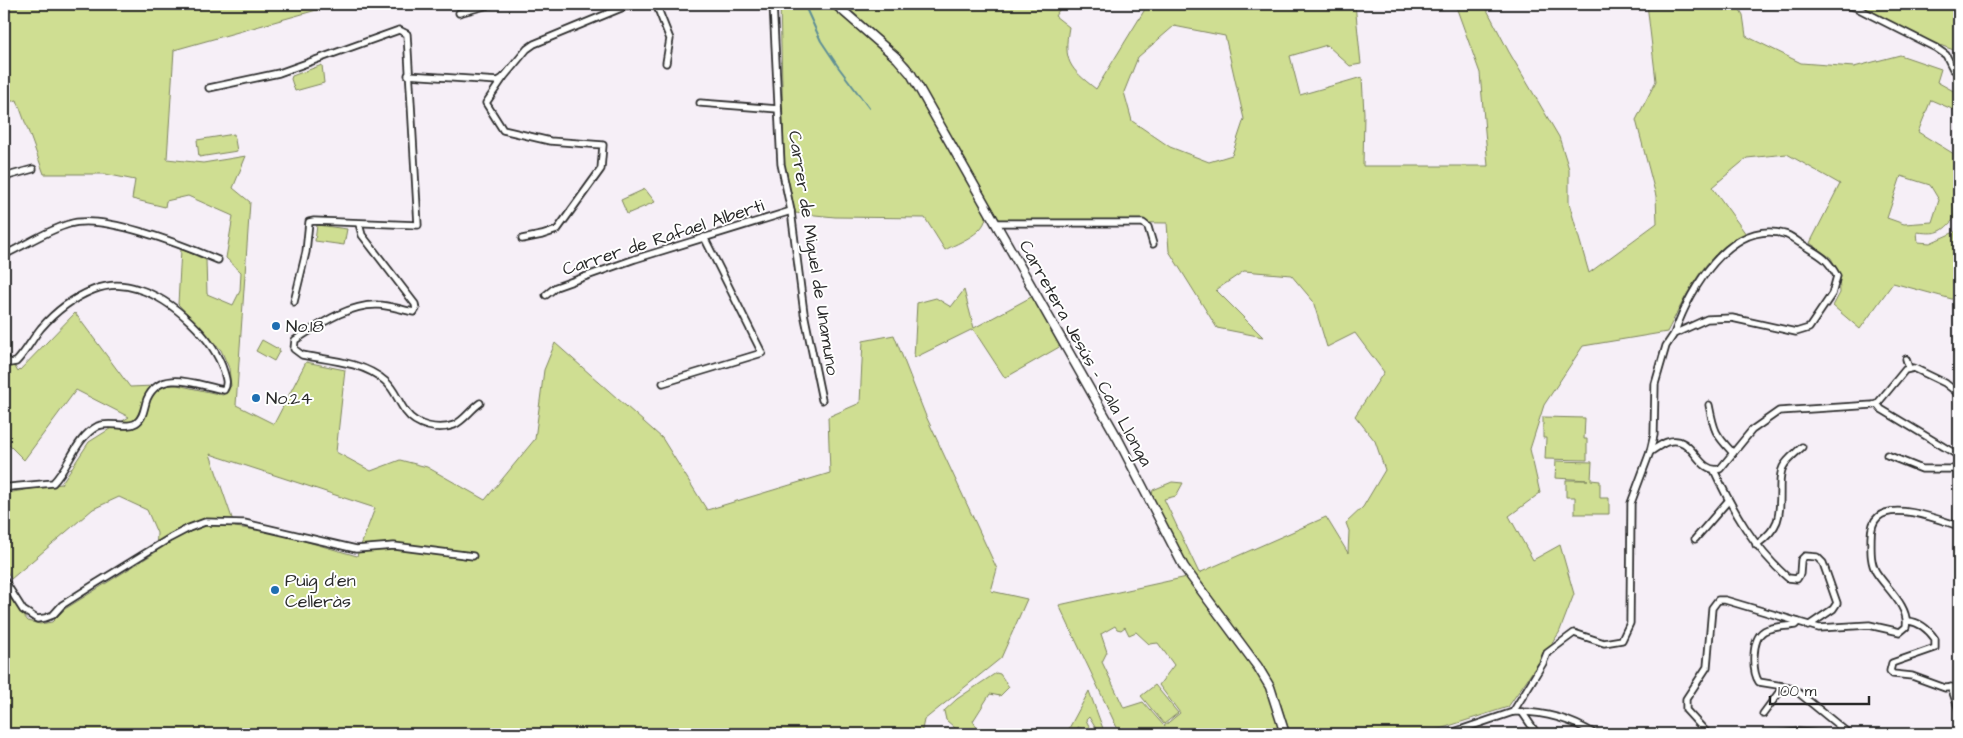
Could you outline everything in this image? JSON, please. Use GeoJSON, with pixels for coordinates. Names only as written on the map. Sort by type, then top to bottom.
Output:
{"type":"FeatureCollection","features":[{"type":"Feature","properties":{"kind":"main road","name":"Carretera Jesús - Cala Llonga"},"geometry":{"type":"LineString","coordinates":[[835,4],[905,66],[1118,439],[1184,567],[1258,667],[1270,687],[1285,734]]}},
{"type":"Feature","properties":{"kind":"street"},"geometry":{"type":"LineString","coordinates":[[459,13],[492,4]]}},
{"type":"Feature","properties":{"kind":"street"},"geometry":{"type":"LineString","coordinates":[[522,239],[557,230],[601,169],[603,145],[550,141],[503,130],[486,103],[503,78],[527,49],[534,44],[631,4]]}},
{"type":"Feature","properties":{"kind":"street"},"geometry":{"type":"LineString","coordinates":[[656,4],[670,39],[666,63]]}},
{"type":"Feature","properties":{"kind":"street","name":"Carrer de Miguel de Unamuno"},"geometry":{"type":"LineString","coordinates":[[773,4],[781,164],[791,211],[804,313],[822,400]]}},
{"type":"Feature","properties":{"kind":"street"},"geometry":{"type":"LineString","coordinates":[[1743,4],[1840,4],[1855,7],[1936,48],[1946,55],[1953,69],[1959,73]]}},
{"type":"Feature","properties":{"kind":"street"},"geometry":{"type":"LineString","coordinates":[[209,88],[279,73],[399,30],[406,34],[418,225],[309,222],[306,252],[294,302]]}},
{"type":"Feature","properties":{"kind":"street"},"geometry":{"type":"LineString","coordinates":[[408,75],[491,81],[498,81],[503,78]]}},
{"type":"Feature","properties":{"kind":"street","name":"Carrer de Miguel de Unamuno"},"geometry":{"type":"LineString","coordinates":[[700,103],[778,109]]}},
{"type":"Feature","properties":{"kind":"street"},"geometry":{"type":"LineString","coordinates":[[4,177],[33,169]]}},
{"type":"Feature","properties":{"kind":"street","name":"Carrer de Rafael Alberti"},"geometry":{"type":"LineString","coordinates":[[546,295],[556,287],[634,259],[791,211]]}},
{"type":"Feature","properties":{"kind":"street"},"geometry":{"type":"LineString","coordinates":[[6,254],[68,224],[88,221],[166,239],[218,260]]}},
{"type":"Feature","properties":{"kind":"street"},"geometry":{"type":"LineString","coordinates":[[996,223],[1143,223],[1148,227],[1153,244]]}},
{"type":"Feature","properties":{"kind":"street"},"geometry":{"type":"LineString","coordinates":[[360,224],[362,235],[415,304],[416,309],[414,312],[378,305],[356,308],[320,324],[295,340],[294,350],[302,355],[367,369],[385,381],[398,397],[404,411],[413,421],[424,425],[440,427],[455,425],[480,403]]}},
{"type":"Feature","properties":{"kind":"street"},"geometry":{"type":"LineString","coordinates":[[1513,712],[1544,663],[1547,653],[1574,633],[1604,643],[1622,640],[1630,624],[1632,503],[1654,435],[1655,384],[1666,346],[1674,334],[1695,287],[1709,268],[1732,245],[1747,237],[1768,231],[1786,234],[1828,260],[1837,276],[1832,294],[1809,328],[1796,332],[1732,318],[1707,319],[1674,334]]}},
{"type":"Feature","properties":{"kind":"street"},"geometry":{"type":"LineString","coordinates":[[4,237],[6,254],[4,265]]}},
{"type":"Feature","properties":{"kind":"street"},"geometry":{"type":"LineString","coordinates":[[663,383],[762,353],[704,238]]}},
{"type":"Feature","properties":{"kind":"street"},"geometry":{"type":"LineString","coordinates":[[4,358],[10,363],[16,362],[41,329],[60,309],[80,296],[110,286],[125,286],[140,289],[171,306],[203,336],[215,351],[226,379],[224,390],[178,380],[162,383],[153,389],[140,420],[134,424],[104,424],[96,427],[77,446],[53,483],[10,487],[4,490]]}},
{"type":"Feature","properties":{"kind":"street"},"geometry":{"type":"LineString","coordinates":[[1906,359],[1909,368]]}},
{"type":"Feature","properties":{"kind":"street"},"geometry":{"type":"LineString","coordinates":[[1877,404],[1905,370],[1909,368],[1914,368],[1945,383],[1959,394]]}},
{"type":"Feature","properties":{"kind":"street"},"geometry":{"type":"LineString","coordinates":[[1650,452],[1666,442],[1676,440],[1687,444],[1704,466],[1714,470],[1720,469],[1752,430],[1779,411],[1877,404],[1888,413],[1959,456]]}},
{"type":"Feature","properties":{"kind":"street"},"geometry":{"type":"LineString","coordinates":[[1709,405],[1717,436],[1733,453]]}},
{"type":"Feature","properties":{"kind":"street"},"geometry":{"type":"LineString","coordinates":[[1756,545],[1775,529],[1780,517],[1780,477],[1783,468],[1802,447]]}},
{"type":"Feature","properties":{"kind":"street"},"geometry":{"type":"LineString","coordinates":[[1887,455],[1914,468],[1959,470]]}},
{"type":"Feature","properties":{"kind":"street"},"geometry":{"type":"LineString","coordinates":[[1714,470],[1728,501],[1756,545],[1788,578],[1797,579],[1800,574],[1801,560],[1805,556],[1817,557],[1823,563],[1837,603],[1833,609],[1808,626]]}},
{"type":"Feature","properties":{"kind":"street"},"geometry":{"type":"LineString","coordinates":[[1695,539],[1728,501]]}},
{"type":"Feature","properties":{"kind":"street"},"geometry":{"type":"LineString","coordinates":[[1708,734],[1686,710],[1686,699],[1707,667],[1712,608],[1718,600],[1725,600],[1808,626],[1831,629],[1869,625],[1900,632],[1906,627],[1907,615],[1875,570],[1872,560],[1872,528],[1876,517],[1885,513],[1903,511],[1959,526]]}},
{"type":"Feature","properties":{"kind":"street"},"geometry":{"type":"LineString","coordinates":[[4,580],[23,610],[37,619],[45,618],[53,615],[62,605],[94,584],[170,538],[205,522],[244,523],[262,526],[356,549],[394,546],[473,556]]}},
{"type":"Feature","properties":{"kind":"street"},"geometry":{"type":"LineString","coordinates":[[1908,621],[1921,624],[1932,635],[1936,644],[1935,648],[1892,663],[1890,671],[1893,674],[1912,676],[1945,688],[1959,687]]}},
{"type":"Feature","properties":{"kind":"street"},"geometry":{"type":"LineString","coordinates":[[1798,622],[1795,625],[1765,631],[1759,636],[1756,642],[1755,677],[1759,682],[1784,687],[1799,693],[1849,734]]}},
{"type":"Feature","properties":{"kind":"street"},"geometry":{"type":"LineString","coordinates":[[1763,714],[1784,687]]}},
{"type":"Feature","properties":{"kind":"street"},"geometry":{"type":"LineString","coordinates":[[1951,687],[1959,710]]}},
{"type":"Feature","properties":{"kind":"street"},"geometry":{"type":"LineString","coordinates":[[1448,734],[1513,712],[1551,715],[1581,725],[1595,734]]}},
{"type":"Feature","properties":{"kind":"street"},"geometry":{"type":"LineString","coordinates":[[1522,712],[1537,734]]}},
{"type":"Feature","properties":{"kind":"street"},"geometry":{"type":"LineString","coordinates":[[1780,734],[1798,732],[1824,734]]}},
{"type":"Feature","properties":{"kind":"green space"},"geometry":{"type":"Polygon","coordinates":[[[4,4],[338,4],[174,50],[167,159],[203,163],[246,156],[233,188],[250,202],[236,405],[274,424],[306,362],[345,370],[336,452],[371,471],[400,460],[427,467],[485,500],[535,439],[544,370],[555,343],[662,438],[707,510],[830,473],[828,417],[860,403],[863,341],[894,335],[925,414],[997,569],[991,591],[1027,599],[1001,658],[924,720],[921,734],[4,734],[4,591],[28,621],[40,624],[52,622],[65,609],[156,552],[157,533],[147,510],[119,497],[93,509],[11,579],[4,565],[4,500],[7,493],[61,484],[89,442],[129,417],[76,390],[24,460],[4,440],[4,348],[18,372],[75,313],[130,387],[177,385],[223,395],[231,386],[229,368],[221,350],[178,304],[181,249],[206,260],[207,294],[233,305],[240,291],[241,272],[226,258],[233,216],[188,196],[166,201],[165,207],[132,199],[135,180],[105,174],[44,174],[17,100],[4,103],[4,4]],[[210,454],[235,527],[276,533],[357,556],[375,508],[210,454]]]}},
{"type":"Feature","properties":{"kind":"green space"},"geometry":{"type":"Polygon","coordinates":[[[780,4],[826,4],[837,11],[901,66],[915,86],[986,213],[985,220],[978,231],[945,250],[925,218],[835,217],[795,213],[784,165],[780,4]]]}},
{"type":"Feature","properties":{"kind":"green space"},"geometry":{"type":"Polygon","coordinates":[[[844,4],[1063,4],[1055,16],[1069,27],[1067,48],[1070,63],[1096,89],[1147,6],[1141,4],[1355,4],[1361,64],[1350,66],[1327,45],[1290,56],[1300,95],[1362,77],[1364,113],[1363,166],[1488,166],[1480,73],[1455,4],[1484,4],[1509,52],[1559,137],[1569,169],[1569,203],[1589,273],[1657,223],[1656,196],[1636,120],[1656,81],[1647,4],[1737,4],[1743,15],[1746,36],[1801,63],[1854,67],[1900,55],[1941,69],[1937,82],[1959,94],[1959,112],[1931,100],[1918,132],[1959,157],[1959,214],[1937,232],[1917,232],[1918,242],[1930,243],[1959,230],[1959,301],[1893,283],[1860,329],[1833,306],[1840,293],[1839,274],[1831,258],[1810,243],[1840,184],[1787,154],[1747,158],[1712,187],[1746,234],[1726,245],[1707,264],[1685,297],[1667,332],[1583,346],[1544,405],[1530,449],[1540,493],[1509,516],[1533,560],[1560,545],[1574,594],[1559,633],[1508,707],[1424,734],[1290,734],[1279,699],[1265,669],[1186,563],[1152,495],[1153,490],[1172,482],[1183,483],[1176,496],[1164,499],[1199,573],[1326,517],[1348,553],[1349,531],[1346,523],[1363,507],[1385,470],[1375,441],[1355,416],[1384,372],[1355,333],[1327,347],[1313,301],[1291,275],[1244,271],[1216,290],[1263,337],[1217,328],[1169,251],[1167,223],[1000,221],[909,63],[844,4]],[[1174,26],[1138,57],[1124,92],[1132,121],[1170,147],[1209,162],[1232,155],[1244,119],[1225,36],[1174,26]],[[1901,176],[1887,218],[1904,224],[1932,222],[1939,200],[1930,185],[1901,176]]]}},
{"type":"Feature","properties":{"kind":"green space"},"geometry":{"type":"Polygon","coordinates":[[[1857,4],[1959,4],[1959,52],[1918,37],[1857,4]]]}},
{"type":"Feature","properties":{"kind":"green space"},"geometry":{"type":"Polygon","coordinates":[[[322,65],[324,83],[295,91],[291,79],[292,76],[322,65]]]}},
{"type":"Feature","properties":{"kind":"green space"},"geometry":{"type":"Polygon","coordinates":[[[234,134],[237,151],[199,157],[197,140],[234,134]]]}},
{"type":"Feature","properties":{"kind":"green space"},"geometry":{"type":"Polygon","coordinates":[[[645,189],[655,202],[627,214],[621,200],[645,189]]]}},
{"type":"Feature","properties":{"kind":"green space"},"geometry":{"type":"Polygon","coordinates":[[[317,225],[347,229],[344,245],[315,241],[317,225]]]}},
{"type":"Feature","properties":{"kind":"green space"},"geometry":{"type":"Polygon","coordinates":[[[964,290],[974,328],[1033,296],[1061,346],[1005,378],[973,329],[914,358],[917,303],[936,298],[951,307],[964,290]]]}},
{"type":"Feature","properties":{"kind":"green space"},"geometry":{"type":"Polygon","coordinates":[[[262,340],[280,350],[274,361],[256,351],[262,340]]]}},
{"type":"Feature","properties":{"kind":"green space"},"geometry":{"type":"Polygon","coordinates":[[[1543,417],[1585,418],[1584,439],[1587,439],[1587,460],[1545,459],[1546,438],[1543,438],[1543,417]]]}},
{"type":"Feature","properties":{"kind":"green space"},"geometry":{"type":"Polygon","coordinates":[[[1556,461],[1592,462],[1591,480],[1600,481],[1600,498],[1609,498],[1609,514],[1575,514],[1575,497],[1566,497],[1566,480],[1588,480],[1555,478],[1556,461]]]}},
{"type":"Feature","properties":{"kind":"green space"},"geometry":{"type":"Polygon","coordinates":[[[1187,577],[1264,683],[1272,701],[1281,734],[1120,734],[1059,605],[1187,577]],[[1115,626],[1101,634],[1107,652],[1102,662],[1124,708],[1143,702],[1164,726],[1180,713],[1159,685],[1174,665],[1158,643],[1149,644],[1136,632],[1129,635],[1125,627],[1121,630],[1115,626]]]}},
{"type":"Feature","properties":{"kind":"green space"},"geometry":{"type":"Polygon","coordinates":[[[996,673],[1000,674],[1009,687],[1000,696],[990,694],[973,721],[981,734],[962,734],[946,720],[944,711],[957,699],[996,673]]]}},
{"type":"Feature","properties":{"kind":"green space"},"geometry":{"type":"Polygon","coordinates":[[[1155,685],[1178,713],[1164,724],[1141,696],[1155,685]]]}},
{"type":"Feature","properties":{"kind":"green space"},"geometry":{"type":"Polygon","coordinates":[[[1089,691],[1105,734],[1099,734],[1089,717],[1086,720],[1093,734],[1084,734],[1082,729],[1078,727],[1077,731],[1079,734],[1066,734],[1089,691]]]}},
{"type":"Feature","properties":{"kind":"waterway"},"geometry":{"type":"LineString","coordinates":[[804,4],[821,41],[869,108]]}},
{"type":"Feature","properties":{"kind":"place","name":"No.18"},"geometry":{"type":"Point","coordinates":[276,326]}},
{"type":"Feature","properties":{"kind":"place","name":"No.24"},"geometry":{"type":"Point","coordinates":[256,398]}},
{"type":"Feature","properties":{"kind":"place","name":"Puig d'en Celleràs"},"geometry":{"type":"Point","coordinates":[275,590]}}]}
